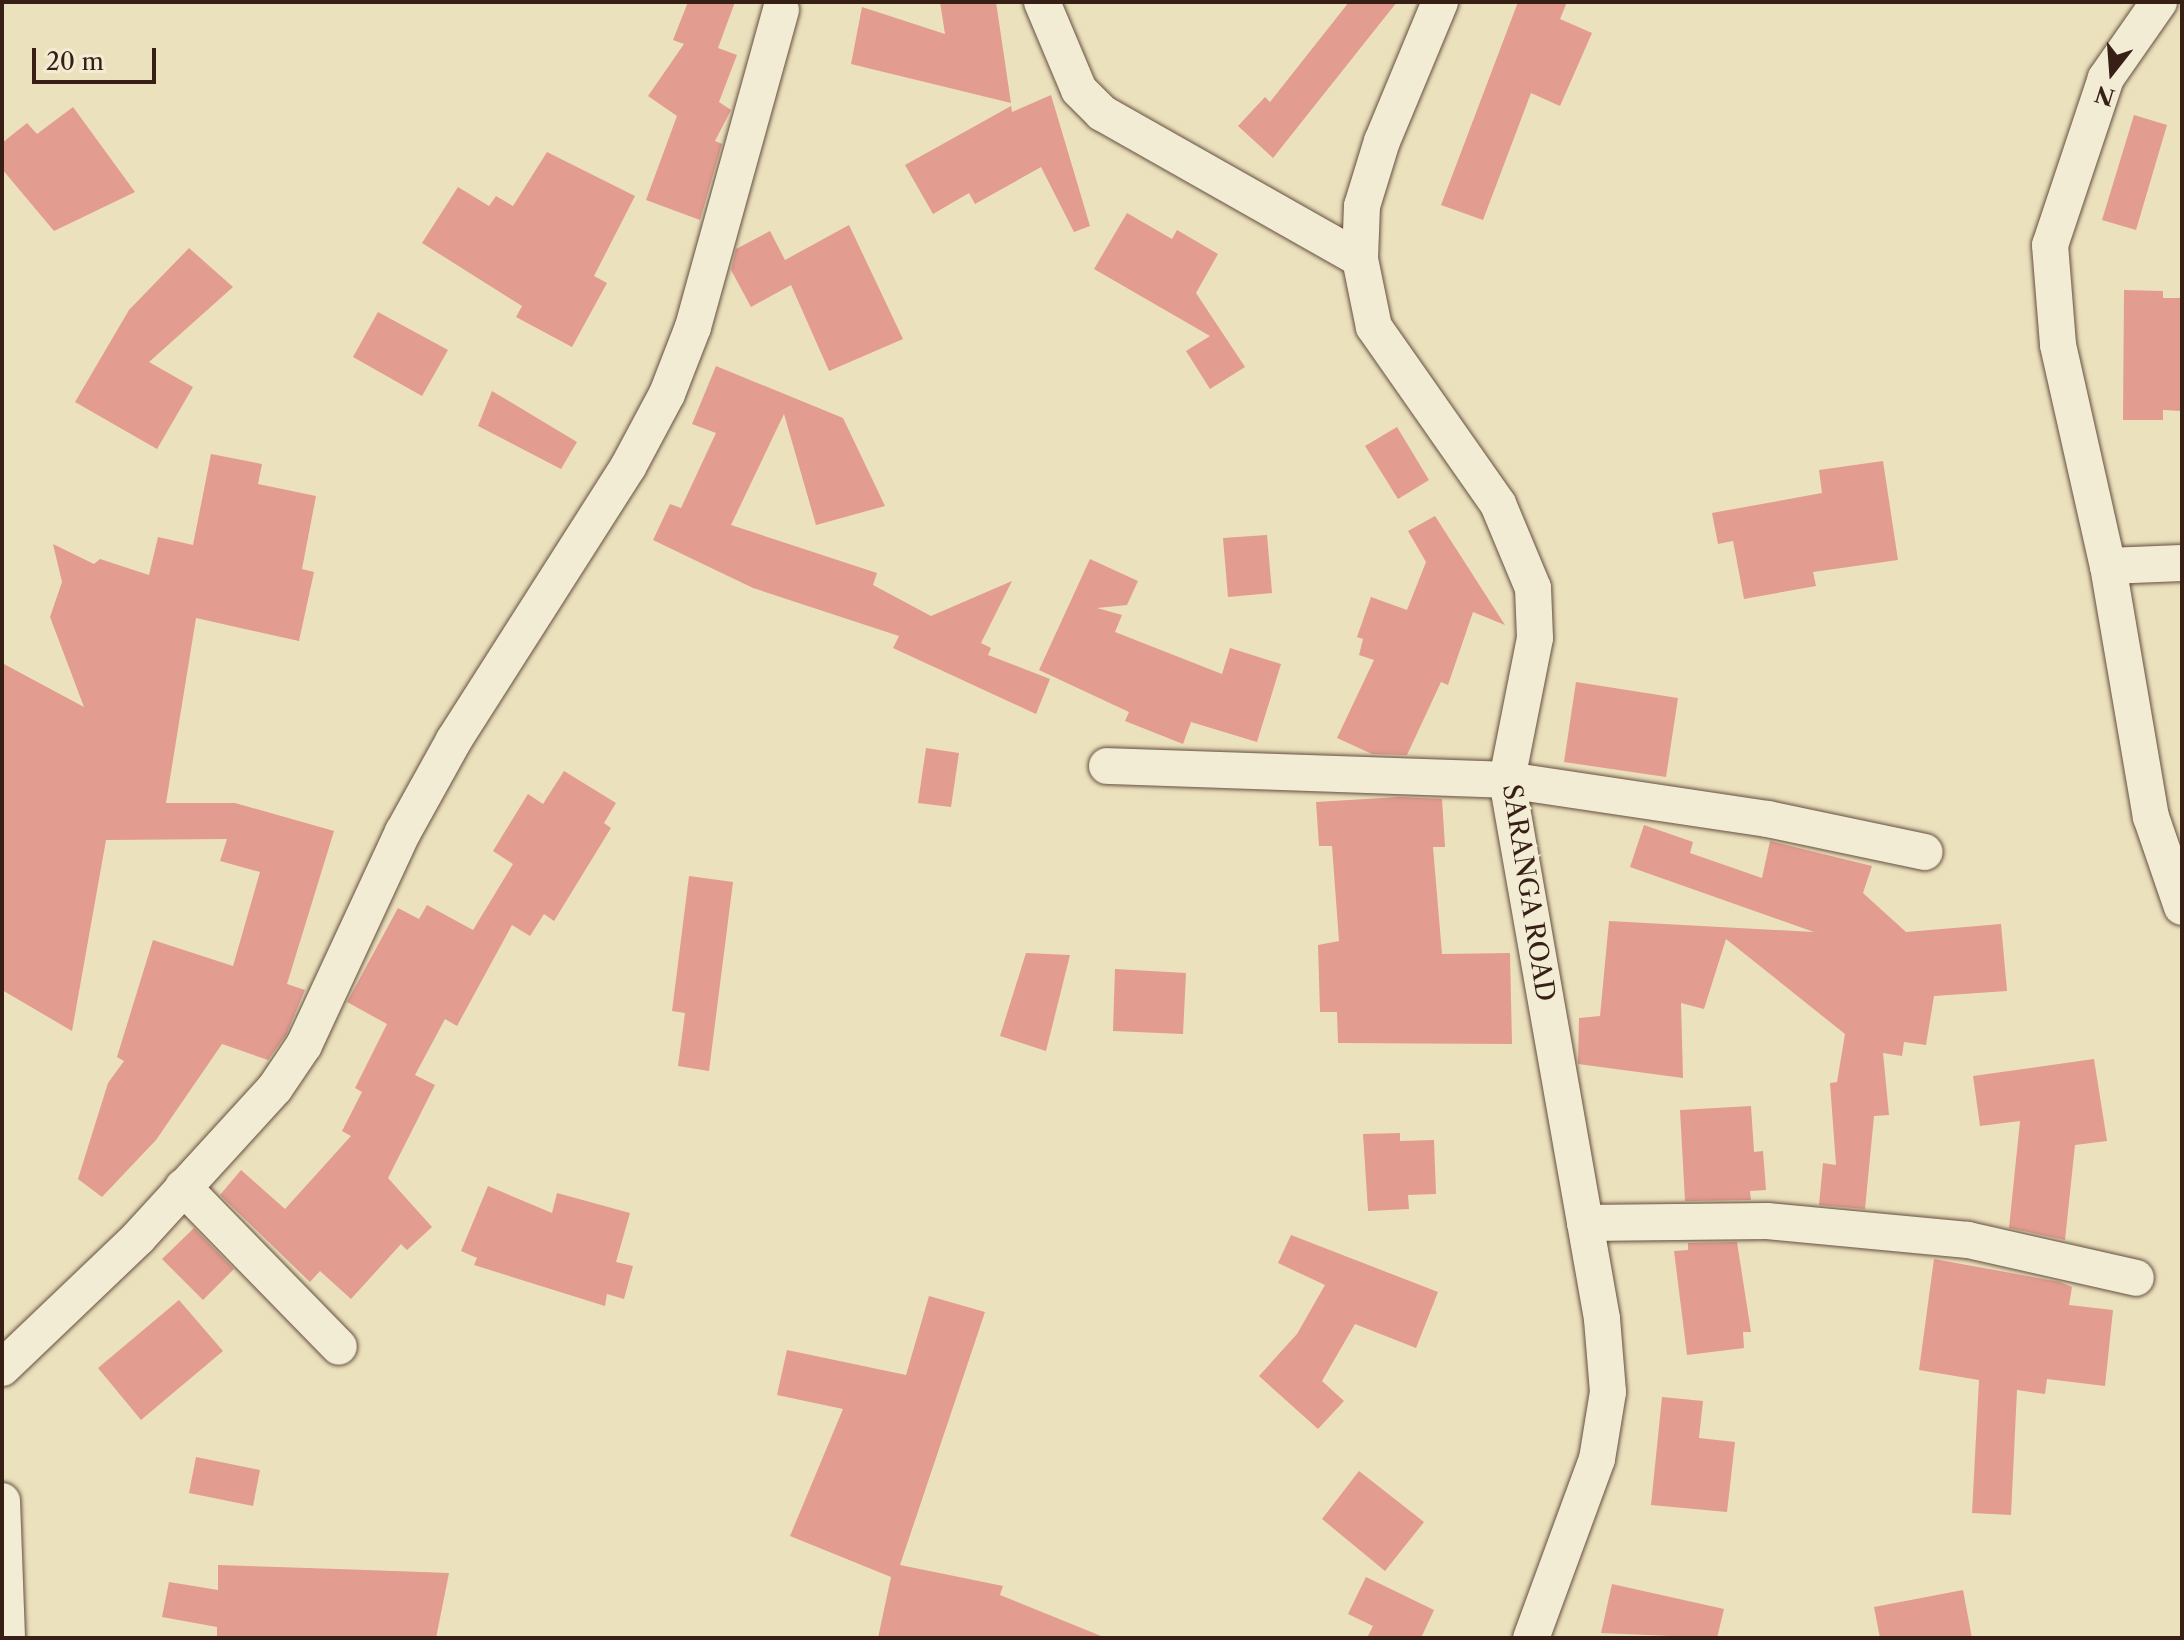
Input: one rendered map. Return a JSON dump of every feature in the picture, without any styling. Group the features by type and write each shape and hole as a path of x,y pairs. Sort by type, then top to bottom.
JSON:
{"street":[{"path":"1042,2 1079,90 1102,113 1360,259"},
{"name":"SARANGA ROAD","path":"1440,2 1382,141 1362,206 1360,259 1374,327 1498,504 1533,588 1535,638 1507,780 1585,1223 1608,1392 1597,1459 1531,1638"},
{"path":"2159,2 2106,78 2050,245 2058,345 2108,566 2151,817 2182,907"},
{"path":"2,1368 97,1280 275,1088 304,1045 447,753 621,479 667,394 693,327 781,10"},
{"path":"2108,566 2182,563"},
{"path":"1107,766 1507,780 1768,819 1925,852"},
{"path":"183,1187 339,1347"},
{"path":"1585,1223 1767,1221 1968,1240 2136,1278"},
{"path":"2,1501 5,1615"}],"building":[{"path":"688,2 735,2 718,48 737,55 719,102 731,110 715,141 722,144 700,220 646,200 677,116 648,96 684,44 673,40"},
{"path":"940,2 996,2 1011,103 851,64 862,7 945,34"},
{"path":"1349,2 1397,2 1273,158 1238,126 1265,97 1270,102"},
{"path":"1518,2 1567,2 1560,19 1592,33 1560,106 1531,93 1483,220 1441,205"},
{"path":"1051,95 1090,226 1074,232 1041,167 975,204 969,193 933,214 905,165 1011,106 1012,112"},
{"path":"73,107 135,192 54,231 2,169 2,143 27,123 37,134"},
{"path":"2134,115 2167,125 2136,230 2102,220"},
{"path":"547,152 635,196 594,276 607,283 572,347 516,317 522,306 422,243 458,187 489,206 496,196 513,206"},
{"path":"1127,213 1172,239 1177,230 1218,254 1196,293 1245,367 1210,389 1186,351 1210,336 1094,269"},
{"path":"849,225 903,339 829,371 791,285 751,307 731,270 736,249 770,231 785,260"},
{"path":"189,248 233,287 149,362 193,387 157,449 75,402 129,310"},
{"path":"2124,290 2163,291 2163,298 2182,298 2182,411 2163,410 2163,420 2123,420"},
{"path":"378,312 448,350 422,396 353,357"},
{"path":"716,366 843,418 885,506 816,525 784,414 731,525 877,573 873,585 931,616 1012,581 981,643 991,648 988,655 1050,679 1036,714 893,648 899,636 753,588 653,540 670,504 681,508 716,433 692,424"},
{"path":"492,391 577,442 561,469 478,426"},
{"path":"1397,427 1429,480 1398,499 1365,446"},
{"path":"211,454 262,464 258,484 316,496 302,569 314,572 299,641 196,618 166,803 235,803 334,831 287,984 305,990 286,1035 268,1060 222,1044 156,1140 102,1197 78,1179 108,1083 124,1061 117,1057 153,940 233,966 260,872 220,861 227,839 106,840 72,1031 2,990 2,663 84,707 50,617 62,582 53,544 94,564 100,559 149,575 158,537 193,545"},
{"path":"1883,461 1898,560 1813,572 1816,586 1744,599 1733,541 1718,544 1712,513 1822,493 1819,470"},
{"path":"1435,516 1505,625 1473,612 1448,685 1441,682 1407,755 1372,754 1337,738 1374,660 1359,655 1363,639 1357,637 1371,597 1407,610 1426,562 1408,531"},
{"path":"1267,535 1272,593 1228,597 1223,538"},
{"path":"1090,559 1138,581 1127,605 1097,608 1122,615 1115,632 1222,674 1230,648 1281,664 1257,742 1191,722 1183,744 1125,721 1129,712 1039,670"},
{"path":"1576,682 1678,698 1666,777 1564,762"},
{"path":"926,748 959,753 951,807 918,803"},
{"path":"564,771 616,803 604,823 611,828 554,921 544,914 530,936 512,925 457,1026 445,1019 415,1075 435,1085 388,1178 432,1227 407,1250 401,1244 351,1299 320,1271 310,1282 220,1195 241,1170 285,1209 351,1136 342,1131 362,1092 355,1088 387,1024 347,1002 398,908 419,919 427,905 473,930 513,864 493,851 528,794 543,804"},
{"path":"1399,797 1442,799 1445,847 1433,847 1442,954 1510,953 1512,1044 1338,1043 1337,1012 1320,1012 1318,945 1339,941 1332,846 1319,846 1316,802"},
{"path":"1644,825 1693,842 1690,853 1762,878 1770,841 1872,866 1863,893 1906,932 2001,924 2007,991 1934,996 1926,1045 1904,1042 1902,1056 1883,1053 1889,1115 1874,1116 1865,1209 1819,1205 1823,1163 1836,1165 1830,1083 1837,1082 1845,1034 1726,939 1704,1009 1681,1003 1683,1078 1578,1064 1579,1018 1600,1016 1609,921 1814,932 1630,867"},
{"path":"689,876 733,882 709,1071 678,1066 685,1013 672,1011"},
{"path":"1026,953 1070,955 1046,1051 1000,1036"},
{"path":"1115,969 1186,973 1183,1034 1113,1031"},
{"path":"2094,1059 2107,1141 2075,1145 2065,1240 2009,1228 2020,1121 1980,1126 1973,1076"},
{"path":"1751,1106 1754,1152 1763,1151 1766,1190 1750,1191 1751,1200 1685,1201 1680,1110"},
{"path":"1400,1133 1400,1141 1434,1140 1436,1194 1408,1195 1409,1209 1368,1211 1363,1134"},
{"path":"488,1186 552,1213 557,1193 630,1213 616,1262 633,1266 624,1299 607,1294 605,1306 474,1265 477,1258 461,1251"},
{"path":"194,1228 234,1269 203,1300 162,1259"},
{"path":"1291,1235 1438,1292 1416,1348 1355,1324 1322,1381 1344,1401 1318,1429 1259,1376 1297,1334 1325,1285 1278,1263"},
{"path":"1737,1242 1751,1332 1743,1332 1744,1348 1687,1355 1674,1251 1688,1250 1688,1243"},
{"path":"1934,1259 2060,1282 2072,1287 2069,1305 2113,1310 2105,1386 2047,1379 2045,1394 2017,1390 2011,1515 1972,1513 1979,1380 1919,1370"},
{"path":"929,1296 985,1312 900,1565 1003,1586 1000,1595 1106,1638 878,1638 891,1577 790,1536 843,1409 777,1395 787,1350 906,1375"},
{"path":"179,1300 223,1351 141,1420 98,1368"},
{"path":"1662,1397 1703,1401 1699,1438 1735,1442 1727,1512 1651,1505"},
{"path":"196,1457 260,1470 253,1506 189,1493"},
{"path":"1359,1471 1424,1522 1385,1571 1322,1519"},
{"path":"218,1565 449,1573 436,1638 217,1638 217,1627 162,1617 169,1582 218,1590"},
{"path":"1366,1577 1434,1610 1421,1638 1367,1638 1373,1626 1348,1614"},
{"path":"1612,1584 1724,1609 1717,1638 1601,1633"},
{"path":"1963,1590 1972,1638 1880,1638 1874,1607"}]}
